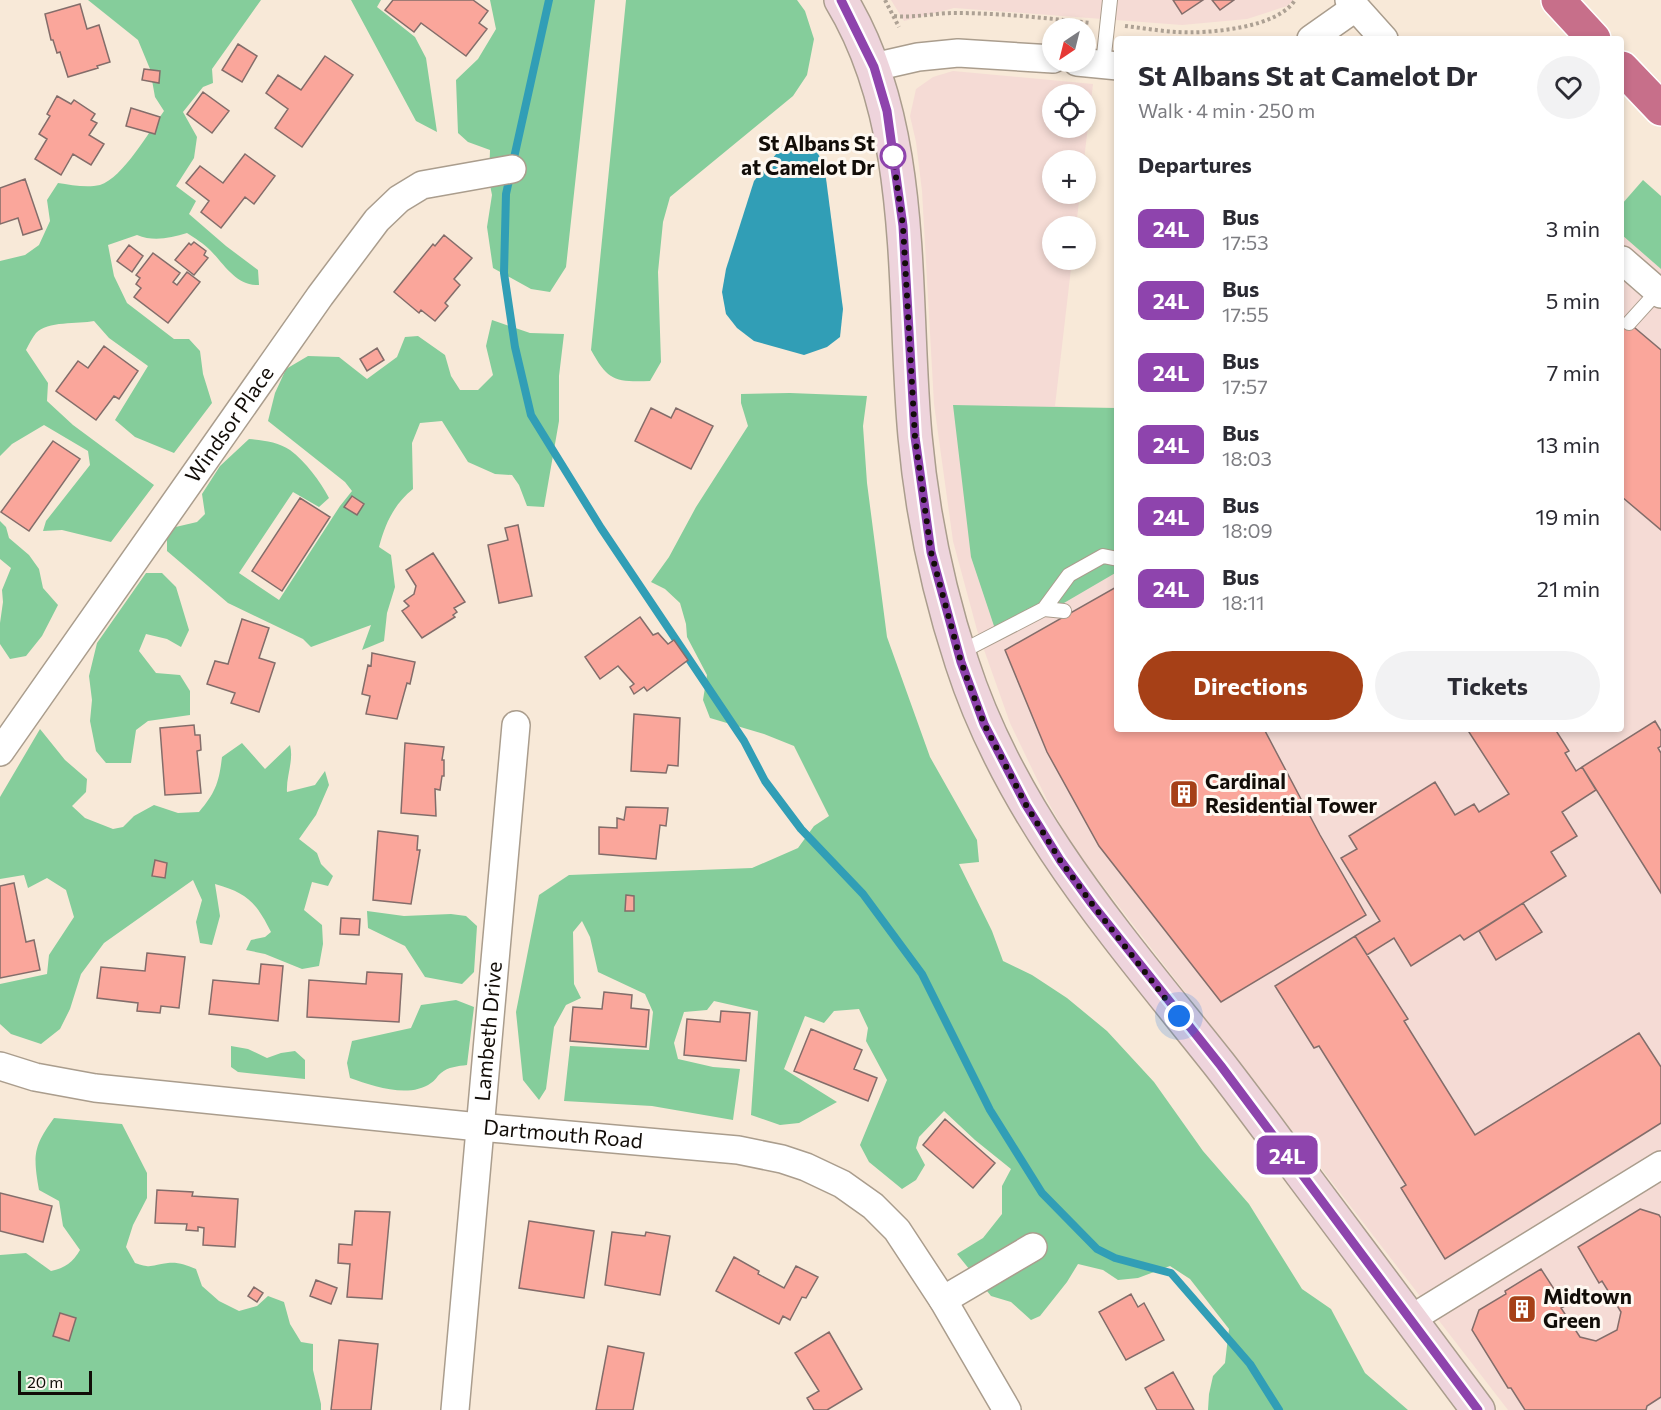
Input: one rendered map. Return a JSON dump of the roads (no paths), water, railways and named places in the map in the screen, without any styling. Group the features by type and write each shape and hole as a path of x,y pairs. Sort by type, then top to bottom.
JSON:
{"highway":[{"path":"1558,0 1591,36"},
{"path":"1624,70 1661,109"}],"street":[{"path":"841,0 874,67 887,111 903,226 915,437 931,552 959,653 984,724 1026,805 1060,860 1092,904 1221,1066 1478,1410"},
{"path":"1315,36 1352,4 1381,36"},
{"path":"874,67 918,57 958,53 1042,58"},
{"name":"Windsor Place","path":"0,752 314,305 377,220 399,199 422,185 512,169"},
{"path":"1624,262 1659,292"},
{"name":"Lambeth Drive","path":"455,1410 516,725"},
{"name":"Dartmouth Road","path":"0,1066 34,1077 95,1088 479,1127 738,1150 782,1159 806,1167 842,1184 873,1206 897,1230 943,1300 1007,1410"},
{"path":"1411,1319 1659,1169"},
{"path":"943,1300 1033,1247"}],"lane":[{"path":"1099,64 1110,0"},
{"path":"1629,324 1659,292"},
{"path":"959,653 1044,609 1069,575 1103,556 1114,558"},
{"path":"1044,609 1064,611"}],"water":[{"path":"799,140 812,145 824,163 843,309 840,337 827,347 804,355 754,341 737,328 726,314 722,292 726,269 754,181 786,142"}],"waterway":[{"path":"549,0 506,194 504,273 515,347 531,415 601,528 744,741 765,781 801,829 863,894 922,974 990,1110 1042,1193 1097,1249 1115,1258 1171,1273 1250,1364 1279,1410"}],"place":[{"name":"St Albans St at Camelot Dr","path":"893,156"},
{"name":"Cardinal Residential Tower","path":"1184,794"},
{"name":"Midtown Green","path":"1522,1309"}]}
